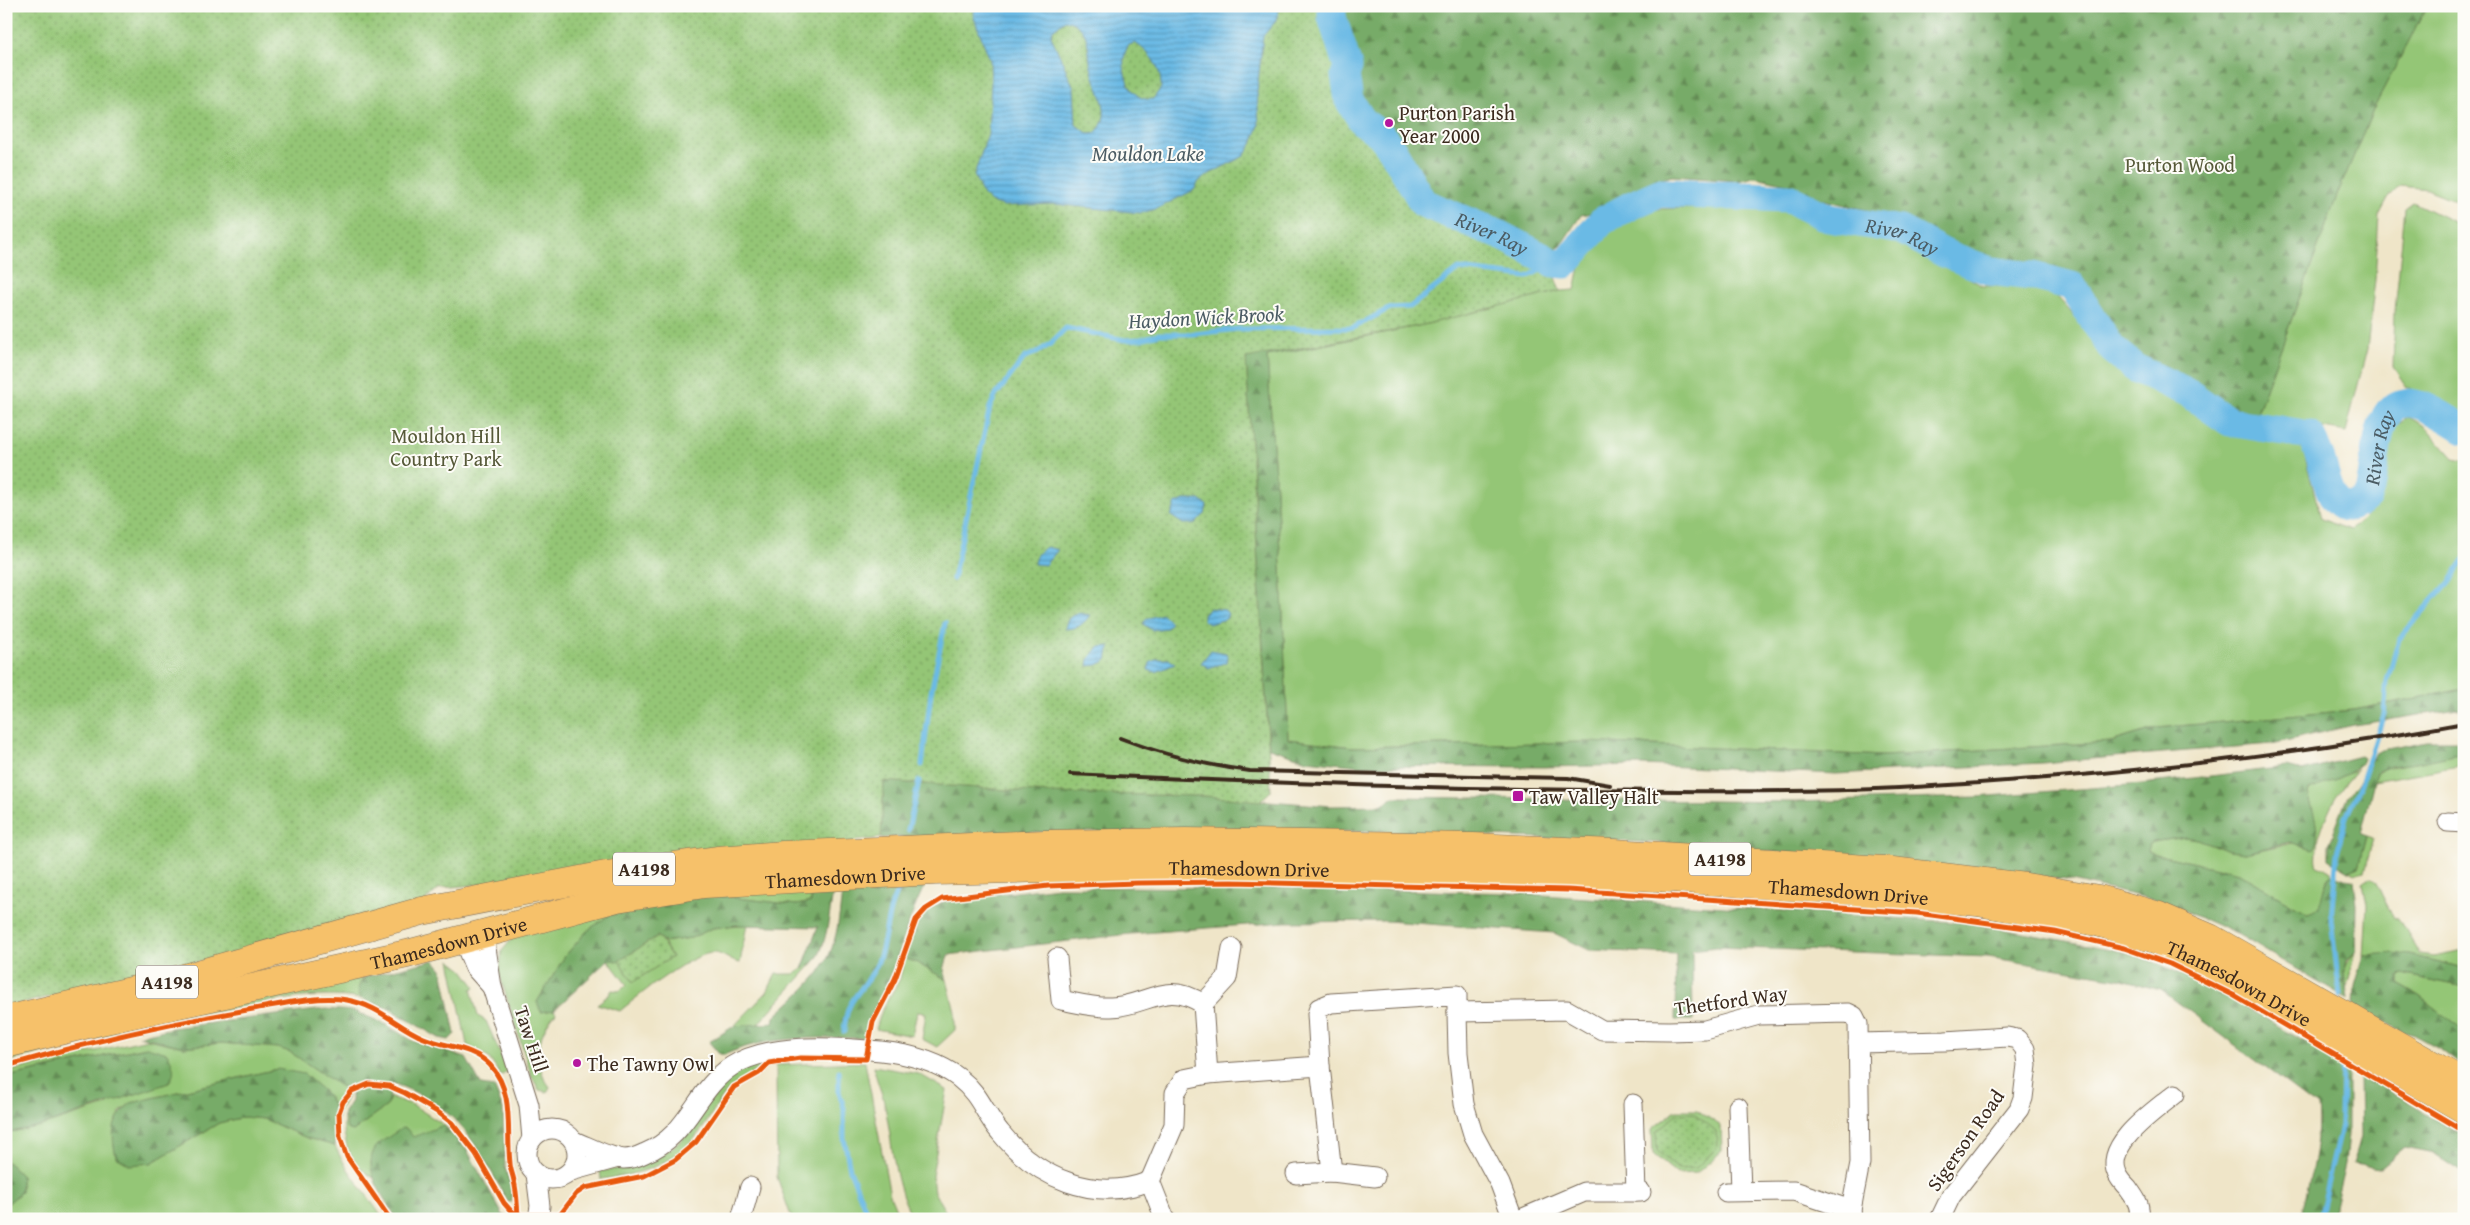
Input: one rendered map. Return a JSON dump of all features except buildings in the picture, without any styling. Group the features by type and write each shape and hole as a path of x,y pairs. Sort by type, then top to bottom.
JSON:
{"main road":[{"name":"Thamesdown Drive","path":"6,1044 97,1022 330,972 469,920 634,870 725,859 816,865 928,860 1186,842 1564,850 1884,870 2033,888 2120,904 2190,929 2251,960 2464,1083"},
{"name":"Thamesdown Drive","path":"928,860 1544,872 1925,896 2044,912 2125,929 2198,958 2265,993 2464,1110"},
{"name":"Thamesdown Drive","path":"469,920 816,865"},
{"name":"A4198","path":"6,1020 166,983 327,939 369,941 469,920"}],"street":[{"name":"Taw Hill","path":"469,920 529,1105 532,1139"},
{"path":"1208,1074 1203,1004 1227,978 1232,948"},
{"path":"1057,958 1061,1000 1109,1007 1167,993 1194,998 1203,1004"},
{"path":"1332,1172 1320,1066 1317,1014 1324,1004 1387,997 1457,995 1461,1091 1467,1115 1473,1134 1500,1184 1513,1219"},
{"name":"Thetford Way","path":"1457,1012 1566,1010 1602,1030 1667,1031 1705,1030 1759,1015 1848,1013 1857,1020 1860,1163 1851,1214 1800,1192 1733,1191 1738,1107"},
{"name":"Sigerson Road","path":"1858,1042 1936,1042 2007,1038 2017,1039 2025,1049 2025,1087 2019,1110 1951,1196 1940,1219"},
{"path":"618,1158 574,1141 561,1131 551,1129 538,1133 532,1139 527,1154 531,1168 543,1178 564,1175 618,1158 633,1158 666,1142 679,1131 715,1082 741,1061 754,1056 794,1049 853,1049 898,1053 918,1058 958,1077 981,1100 999,1131 1011,1145 1030,1162 1052,1175 1082,1186 1104,1190 1132,1188 1150,1180 1174,1125 1177,1088 1184,1079 1189,1076 1208,1074 1320,1066"},
{"path":"2139,1219 2141,1209 2139,1202 2117,1174 2117,1152 2125,1138 2175,1094"},
{"path":"1521,1219 1584,1192 1638,1192 1633,1104"},
{"name":"Taw Hill","path":"529,1105 551,1129"},
{"path":"539,1212 577,1157 574,1141"},
{"path":"1296,1174 1332,1172 1375,1177"},
{"path":"536,1174 539,1212"},
{"path":"1150,1180 1165,1219"},
{"path":"742,1219 750,1187"}],"green space":[{"name":"Mouldon Hill Country Park","path":"6,6 1338,6 1337,19 1347,56 1344,83 1346,97 1358,117 1390,156 1406,191 1427,211 1473,223 1553,272 1560,291 1423,325 1246,358 1271,791 1260,801 1206,796 1049,793 884,781 881,838 531,880 440,888 419,906 303,937 6,1007"},
{"name":"Purton Wood","path":"1341,6 2427,6 2374,108 2338,193 2256,416 2230,407 2154,366 2129,357 2103,334 2096,315 2079,286 2062,272 2045,265 2021,261 1980,263 1908,220 1812,197 1788,184 1755,177 1738,181 1672,176 1651,182 1601,211 1581,215 1561,245 1552,251 1537,246 1495,222 1437,208 1422,200 1415,193 1409,185 1387,139 1377,127 1356,110 1353,104 1350,84 1354,48 1351,36 1341,17"},
{"path":"2427,6 2456,6 2464,15 2464,204 2427,189 2400,186 2388,198 2379,215 2375,280 2367,349 2346,432 2256,416 2338,193 2374,108"},
{"path":"2413,202 2464,227 2464,417 2406,386 2393,367 2395,311 2405,208"},
{"path":"1789,206 1839,225 1890,237 1936,257 1982,286 2028,286 2054,293 2126,375 2203,415 2222,428 2239,432 2272,434 2303,449 2321,519 2350,530 2372,510 2378,498 2386,470 2393,426 2408,417 2424,425 2453,458 2464,460 2464,689 2354,710 2157,728 2111,742 1884,756 1588,742 1353,747 1288,739 1281,566 1267,356 1378,334 1560,291 1575,290 1582,258 1610,230 1657,209"},
{"path":"1560,291 1423,325 1267,356 1281,566 1288,739 1353,747 1588,742 1884,756 2111,742 2157,728 2354,710 2464,689 2464,708 2354,725 2272,744 2042,763 1836,774 1642,765 1543,767 1361,766 1307,760 1269,748 1246,358 858,326"},
{"path":"2427,741 2464,741 2464,753 2391,766 2378,771 2361,834 2367,836 2359,867 2349,871 2329,859 2329,845 2348,795 2357,785 2375,754 2382,750"},
{"path":"2464,753 2464,765 2374,781 2376,774 2384,768"},
{"path":"2360,756 2363,758 2361,763 2349,773 2309,790 2308,794 2317,829 2316,843 2313,849 2290,842 2246,853 2229,851 2198,839 2185,837 2153,842 2149,844 2147,850 2155,854 2239,873 2307,913 2313,911 2320,904 2329,877 2332,875 2354,881 2357,905 2356,951 2347,960 2344,973 2348,1000 2239,935 2165,902 2068,880 1688,844 1370,831 1042,832 881,838 884,781 1049,793 1206,796 1332,806 1381,805 1394,797 1794,802 1977,797 2142,784 2287,767 2302,771"},
{"path":"2357,770 2335,798 2320,834 2316,852 2317,866 2330,871 2332,875 2327,879 2322,902 2315,911 2307,913 2239,873 2155,854 2147,850 2149,844 2153,842 2185,837 2198,839 2229,851 2246,853 2293,843 2317,830 2308,793 2310,790"},
{"path":"2367,836 2373,838 2365,872 2356,874 2349,871 2359,867"},
{"path":"2370,878 2375,881 2394,919 2398,918 2419,954 2433,956 2464,950 2464,968 2409,955 2364,955 2367,905 2363,883"},
{"path":"812,885 811,902 797,905 711,895 609,915 587,931 565,956 537,1002 541,1012 554,1010 556,1013 544,1030 539,1049 541,1068 544,1078 550,1087 547,1092 539,1090 531,1075 499,973 502,951 515,935 629,903 721,890"},
{"path":"924,887 910,919 888,982 864,1038 810,1038 775,1041 757,1044 724,1055 720,1055 709,1042 734,1026 773,1023 774,1017 817,975 832,949 842,890"},
{"path":"1058,887 1306,888 1511,893 1968,923 2111,949 2152,961 2212,988 2348,1066 2348,1134 2345,1164 2332,1219 2301,1216 2316,1148 2317,1106 2161,990 2118,979 1988,957 1716,947 1692,950 1693,1020 1675,1020 1676,954 1589,950 1554,933 1386,921 1286,922 1130,934 948,955 944,970 947,980 904,958 919,922 930,909 938,904 949,900"},
{"path":"812,892 833,893 827,930 821,950 813,963 802,969 818,927 736,925 713,928 691,938 663,942 658,936 619,961 608,960 554,1010 541,1012 537,1002 565,956 587,931 609,915 711,895 797,905 811,902"},
{"path":"747,924 740,963 715,953 705,954 693,959 666,976 620,1011 597,1004 609,995 612,990 619,991 627,985 608,960 619,961 633,982 672,957 663,942 691,938 713,928"},
{"path":"658,936 672,957 633,982 619,961"},
{"path":"2356,951 2346,990 2344,978 2346,965"},
{"path":"2394,953 2464,968 2464,985 2460,986 2402,974 2398,975 2398,984 2419,996 2464,1031 2464,1067 2442,1050 2412,1034 2403,1032 2354,1005 2355,986 2364,955"},
{"path":"904,958 947,980 955,1012 955,1030 937,1047 922,1039 926,1013 917,1012 912,1036 876,1029 882,1010 900,979"},
{"path":"434,960 442,969 455,1034 449,1040 439,1038 388,1008 362,999 360,996 359,988 365,977"},
{"path":"450,960 463,970 474,985 475,988 471,989 478,1016 486,1021 508,1071 501,1076 489,1058 467,1045"},
{"path":"814,962 757,1025 734,1026 767,992 776,974 794,974"},
{"path":"2402,974 2460,986 2464,985 2464,1031 2419,996 2398,984 2398,975"},
{"path":"365,977 359,988 362,999 325,996 269,1002 162,1023 6,1062 6,1059 99,1033"},
{"path":"325,1009 354,1011 383,1023 413,1041 466,1058 481,1085 494,1087 503,1109 505,1167 511,1187 512,1202 508,1202 486,1162 464,1129 450,1115 415,1092 392,1083 388,1105 353,1131 347,1129 344,1112 351,1101 351,1089 340,1086 290,1052 278,1048 221,1043 184,1047 139,1036 172,1028"},
{"path":"147,1039 184,1047 221,1043 278,1048 290,1052 340,1086 351,1089 338,1113 326,1093 277,1069 131,1103 119,1113 151,1163 219,1123 244,1117 264,1119 307,1138 335,1146 345,1165 383,1219 6,1219 6,1205 21,1192 21,1175 6,1161 6,1133 40,1126 107,1105 146,1047 6,1077 6,1072"},
{"path":"147,1047 167,1053 173,1068 173,1075 169,1083 40,1126 6,1133 6,1077"},
{"path":"759,1061 762,1069 748,1075 728,1090 703,1128 684,1149 663,1163 651,1168 627,1175 601,1179 600,1171 639,1164 675,1146 693,1126 711,1095 720,1084 741,1069"},
{"path":"865,1062 890,1195 900,1219 792,1219 777,1177 776,1065"},
{"path":"874,1066 919,1074 947,1090 932,1176 934,1192 950,1219 914,1219 907,1206 898,1179 884,1102"},
{"path":"277,1069 304,1074 326,1093 338,1113 335,1146 307,1138 264,1119 244,1117 219,1123 151,1163 130,1165 116,1157 113,1140 114,1127 124,1109 131,1103"},
{"path":"2360,1073 2464,1136 2464,1174 2434,1154 2404,1148 2380,1168 2353,1164 2361,1137"},
{"path":"389,1097 413,1105 444,1125 413,1138 371,1162 374,1178 358,1165 348,1150 344,1132 344,1112 347,1129 353,1131 388,1105"},
{"path":"1676,1110 1697,1110 1721,1126 1722,1151 1697,1173 1677,1174 1653,1154 1652,1129"},
{"path":"1694,1113 1716,1131 1717,1148 1696,1168 1678,1169 1657,1151 1656,1132 1676,1114"},
{"path":"444,1125 467,1150 503,1215 515,1219 397,1219 381,1194 373,1174 372,1156 376,1147 402,1128 407,1129 413,1137"},
{"path":"6,1161 21,1175 21,1192 6,1205"}],"water":[{"name":"Mouldon Lake","path":"976,6 1281,6 1275,22 1263,36 1257,92 1259,125 1252,144 1244,156 1199,181 1194,190 1156,209 1141,213 1054,204 1003,206 991,202 983,195 974,175 988,134 991,83 990,60 973,15","holes":["1065,20 1080,28 1087,41 1091,66 1104,110 1101,126 1095,133 1089,134 1076,125 1074,88 1051,36 1053,30","1135,43 1151,57 1160,74 1161,88 1153,99 1144,99 1137,95 1127,80 1124,70 1125,52 1129,45"]},
{"path":"1185,500 1200,500 1207,505 1205,514 1195,524 1183,524 1171,516 1176,503"},
{"path":"1047,547 1058,550 1045,565 1034,564 1038,554"},
{"path":"1210,608 1225,610 1228,614 1226,619 1209,624 1203,620 1203,614"},
{"path":"1078,613 1090,615 1079,626 1065,629 1069,619"},
{"path":"1162,614 1171,622 1167,628 1152,630 1143,624 1146,619"},
{"path":"1110,646 1107,660 1097,665 1088,666 1089,659 1099,647"},
{"path":"1211,650 1226,653 1228,657 1227,662 1209,668 1201,663"},
{"path":"1157,659 1169,659 1175,664 1156,672 1148,670 1150,663"}],"waterway":[{"name":"River Ray","path":"1332,6 1332,17 1348,67 1345,75 1349,100 1363,122 1380,134 1392,149 1423,203 1500,235 1554,263 1565,264 1602,221 1659,193 1788,198 1828,218 1901,230 1944,253 1990,271 2033,276 2072,286 2112,349 2135,368 2187,392 2230,422 2310,435 2319,454 2334,498 2340,504 2347,507 2356,505 2367,497 2369,493 2380,432 2390,410 2399,404 2410,403 2433,411 2464,429"},
{"name":"Haydon Wick Brook","path":"953,579 990,407 996,395 1025,357 1049,345 1066,328 1125,340 1141,339 1159,334 1194,334 1238,329 1353,328 1390,308 1410,307 1459,269 1527,277 1554,263"},
{"path":"2340,996 2331,919 2337,853 2346,817 2360,787 2384,714 2387,681 2399,639 2449,582 2464,560"},
{"name":"Haydon Wick Brook","path":"922,765 931,693 945,623"},
{"name":"Haydon Wick Brook","path":"908,830 919,781"},
{"name":"Haydon Wick Brook","path":"844,1032 850,1004 874,970 882,950 891,908 899,888"},
{"path":"2319,1219 2341,1126 2342,1061"},
{"name":"Haydon Wick Brook","path":"839,1071 839,1092 844,1108 844,1138 850,1170 869,1219"}],"railway":[{"path":"1070,774 1200,780 1525,789 1860,790 2041,779 2182,765 2323,747 2464,723"},
{"path":"1120,738 1184,759 1250,771 1568,778 1610,785"}],"cycle path":[{"path":"390,1219 347,1157 340,1137 339,1113 343,1102 352,1091 369,1084 389,1086 439,1113 452,1123 476,1154 504,1203 511,1211 518,1215 560,1215 576,1194 585,1188 644,1176 675,1160 696,1142 734,1087 759,1073 769,1063 800,1058 866,1059 873,1022 895,979 916,920 926,909 942,899 1048,886 1231,882 1568,890 1917,913 2055,932 2124,948 2170,964 2233,995 2464,1131"},
{"path":"6,1066 68,1049 191,1020 300,1001 336,999 359,1003 379,1011 424,1038 476,1054 490,1065 498,1076 506,1099 510,1165 516,1189 518,1215"}],"place":[{"name":"Purton Parish Year 2000","path":"1389,123"},
{"name":"Taw Valley Halt","path":"1518,796"},
{"name":"The Tawny Owl","path":"577,1063"}]}
